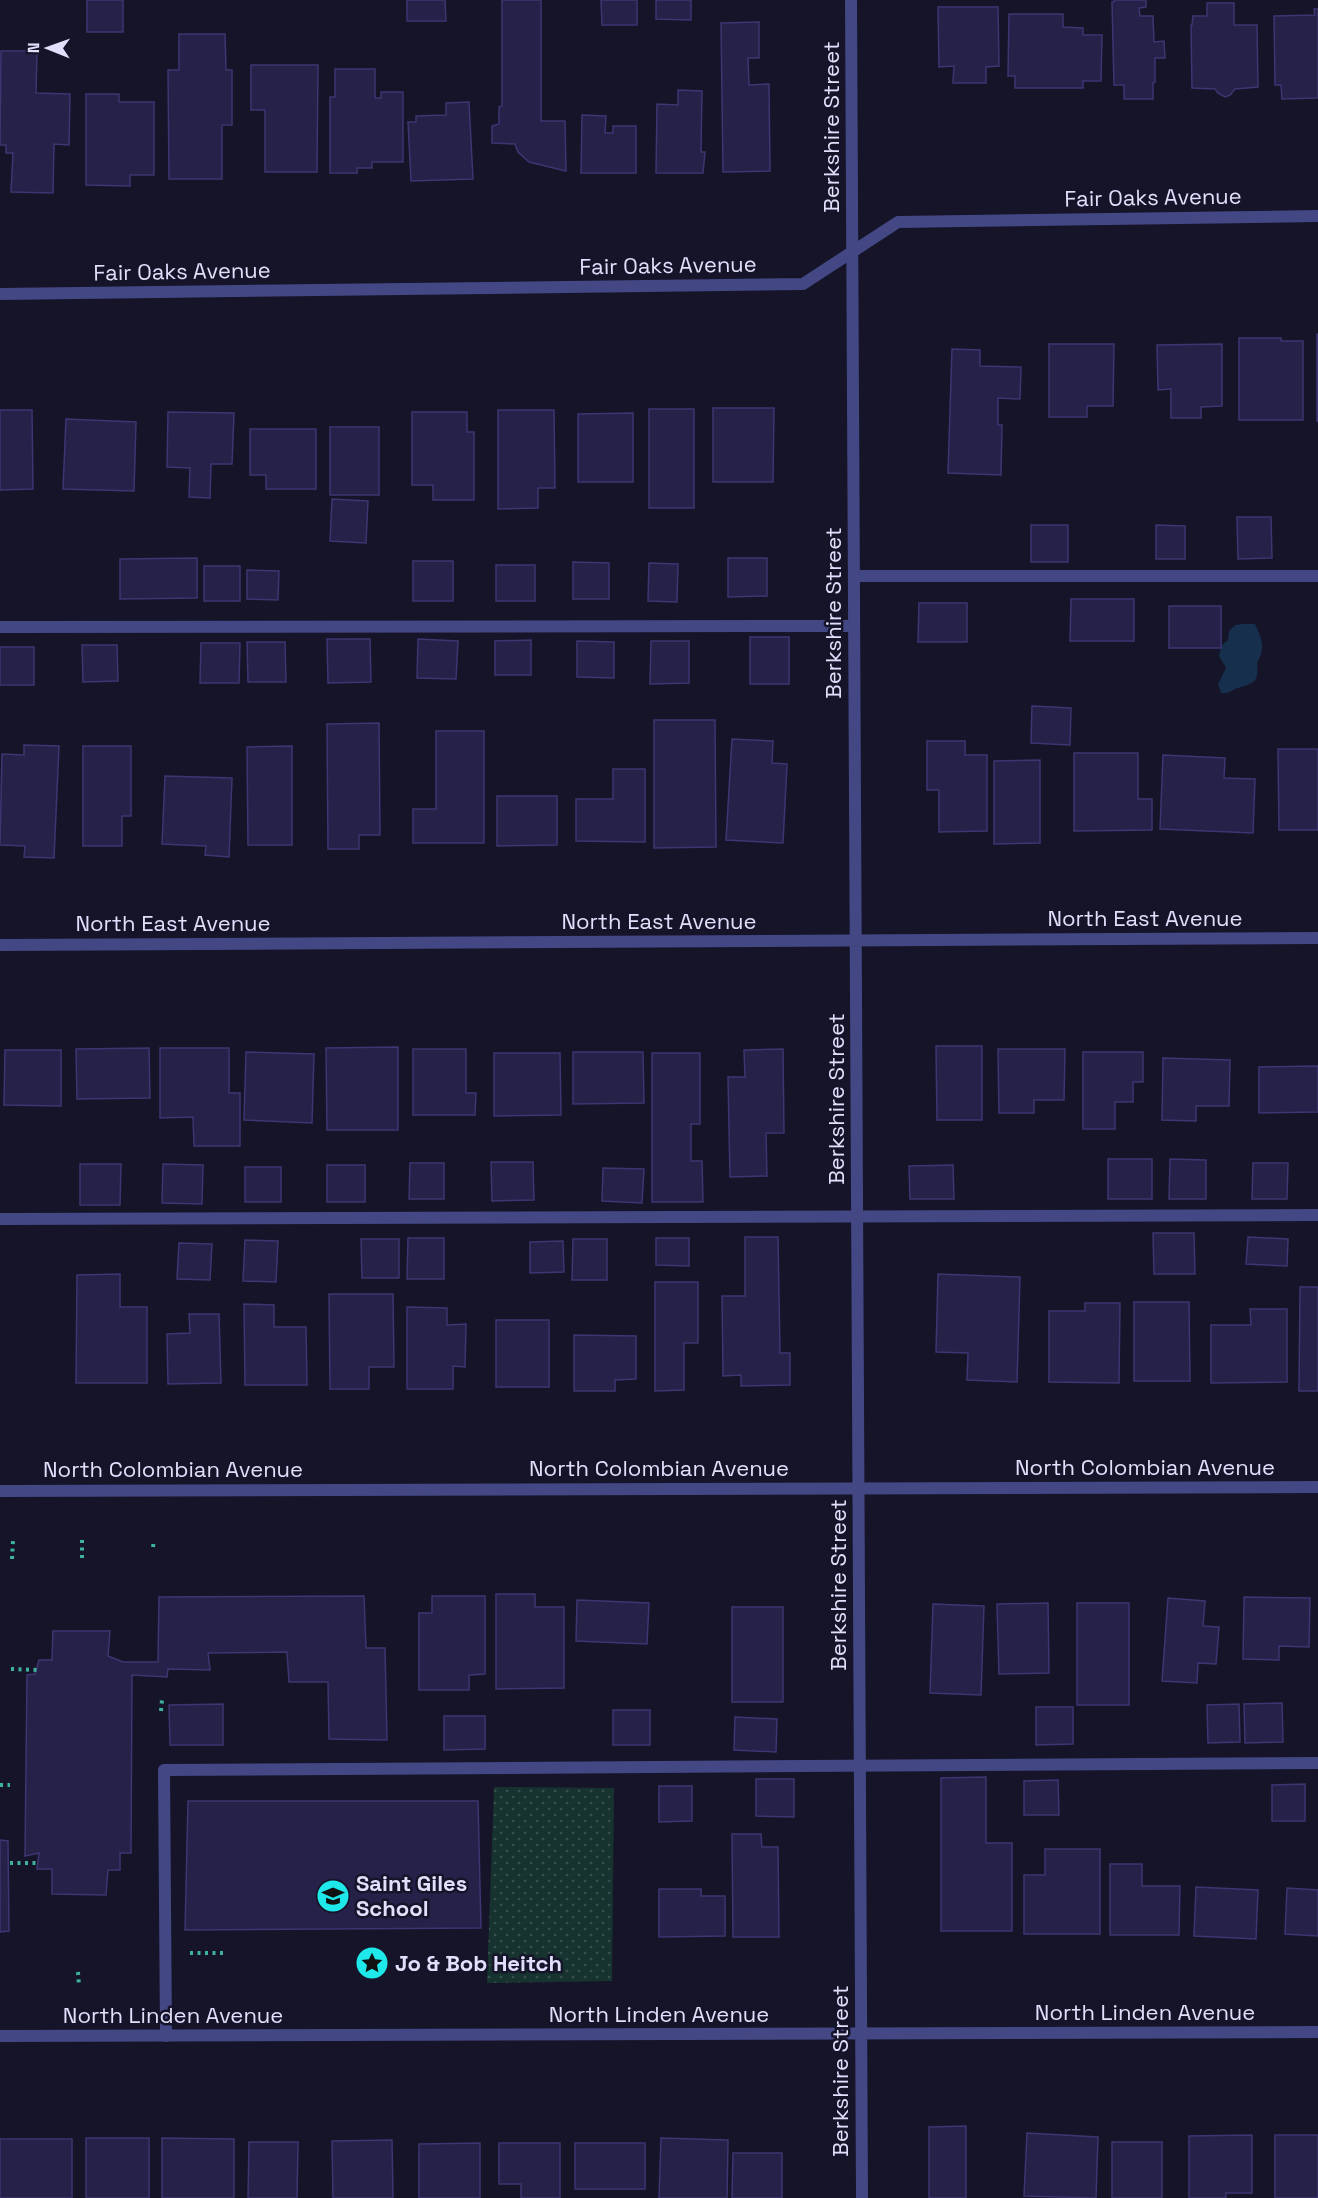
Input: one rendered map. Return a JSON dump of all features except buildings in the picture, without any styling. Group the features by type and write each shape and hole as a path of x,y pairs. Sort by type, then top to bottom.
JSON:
{"street":[{"name":"Berkshire Street","path":"851,0 862,2198"},
{"name":"Fair Oaks Avenue","path":"0,294 803,284 898,222 1318,216"},
{"path":"854,576 1318,576"},
{"path":"0,627 854,626"},
{"name":"North East Avenue","path":"0,945 1318,938"},
{"path":"0,1219 1318,1215"},
{"name":"North Colombian Avenue","path":"0,1491 1318,1487"},
{"path":"166,2036 164,1770 1318,1763"},
{"name":"North Linden Avenue","path":"0,2036 1318,2032"}],"path":[{"path":"12,1559 13,1540"},
{"path":"82,1540 82,1558"},
{"path":"153,1547 154,1540"},
{"path":"11,1669 37,1670"},
{"path":"161,1711 162,1700"},
{"path":"0,1785 10,1785"},
{"path":"10,1863 38,1863"},
{"path":"189,1953 225,1953"},
{"path":"78,1972 79,1986"}],"green space":[{"path":"494,1787 614,1788 612,1981 487,1983"}],"water":[{"path":"1255,624 1261,639 1262,648 1257,663 1256,679 1250,684 1221,693 1218,684 1226,668 1219,656 1221,646 1228,640 1229,631 1235,625"}],"place":[{"name":"Saint Giles School","path":"333,1896"},
{"name":"Jo & Bob Heitch","path":"372,1963"}]}
